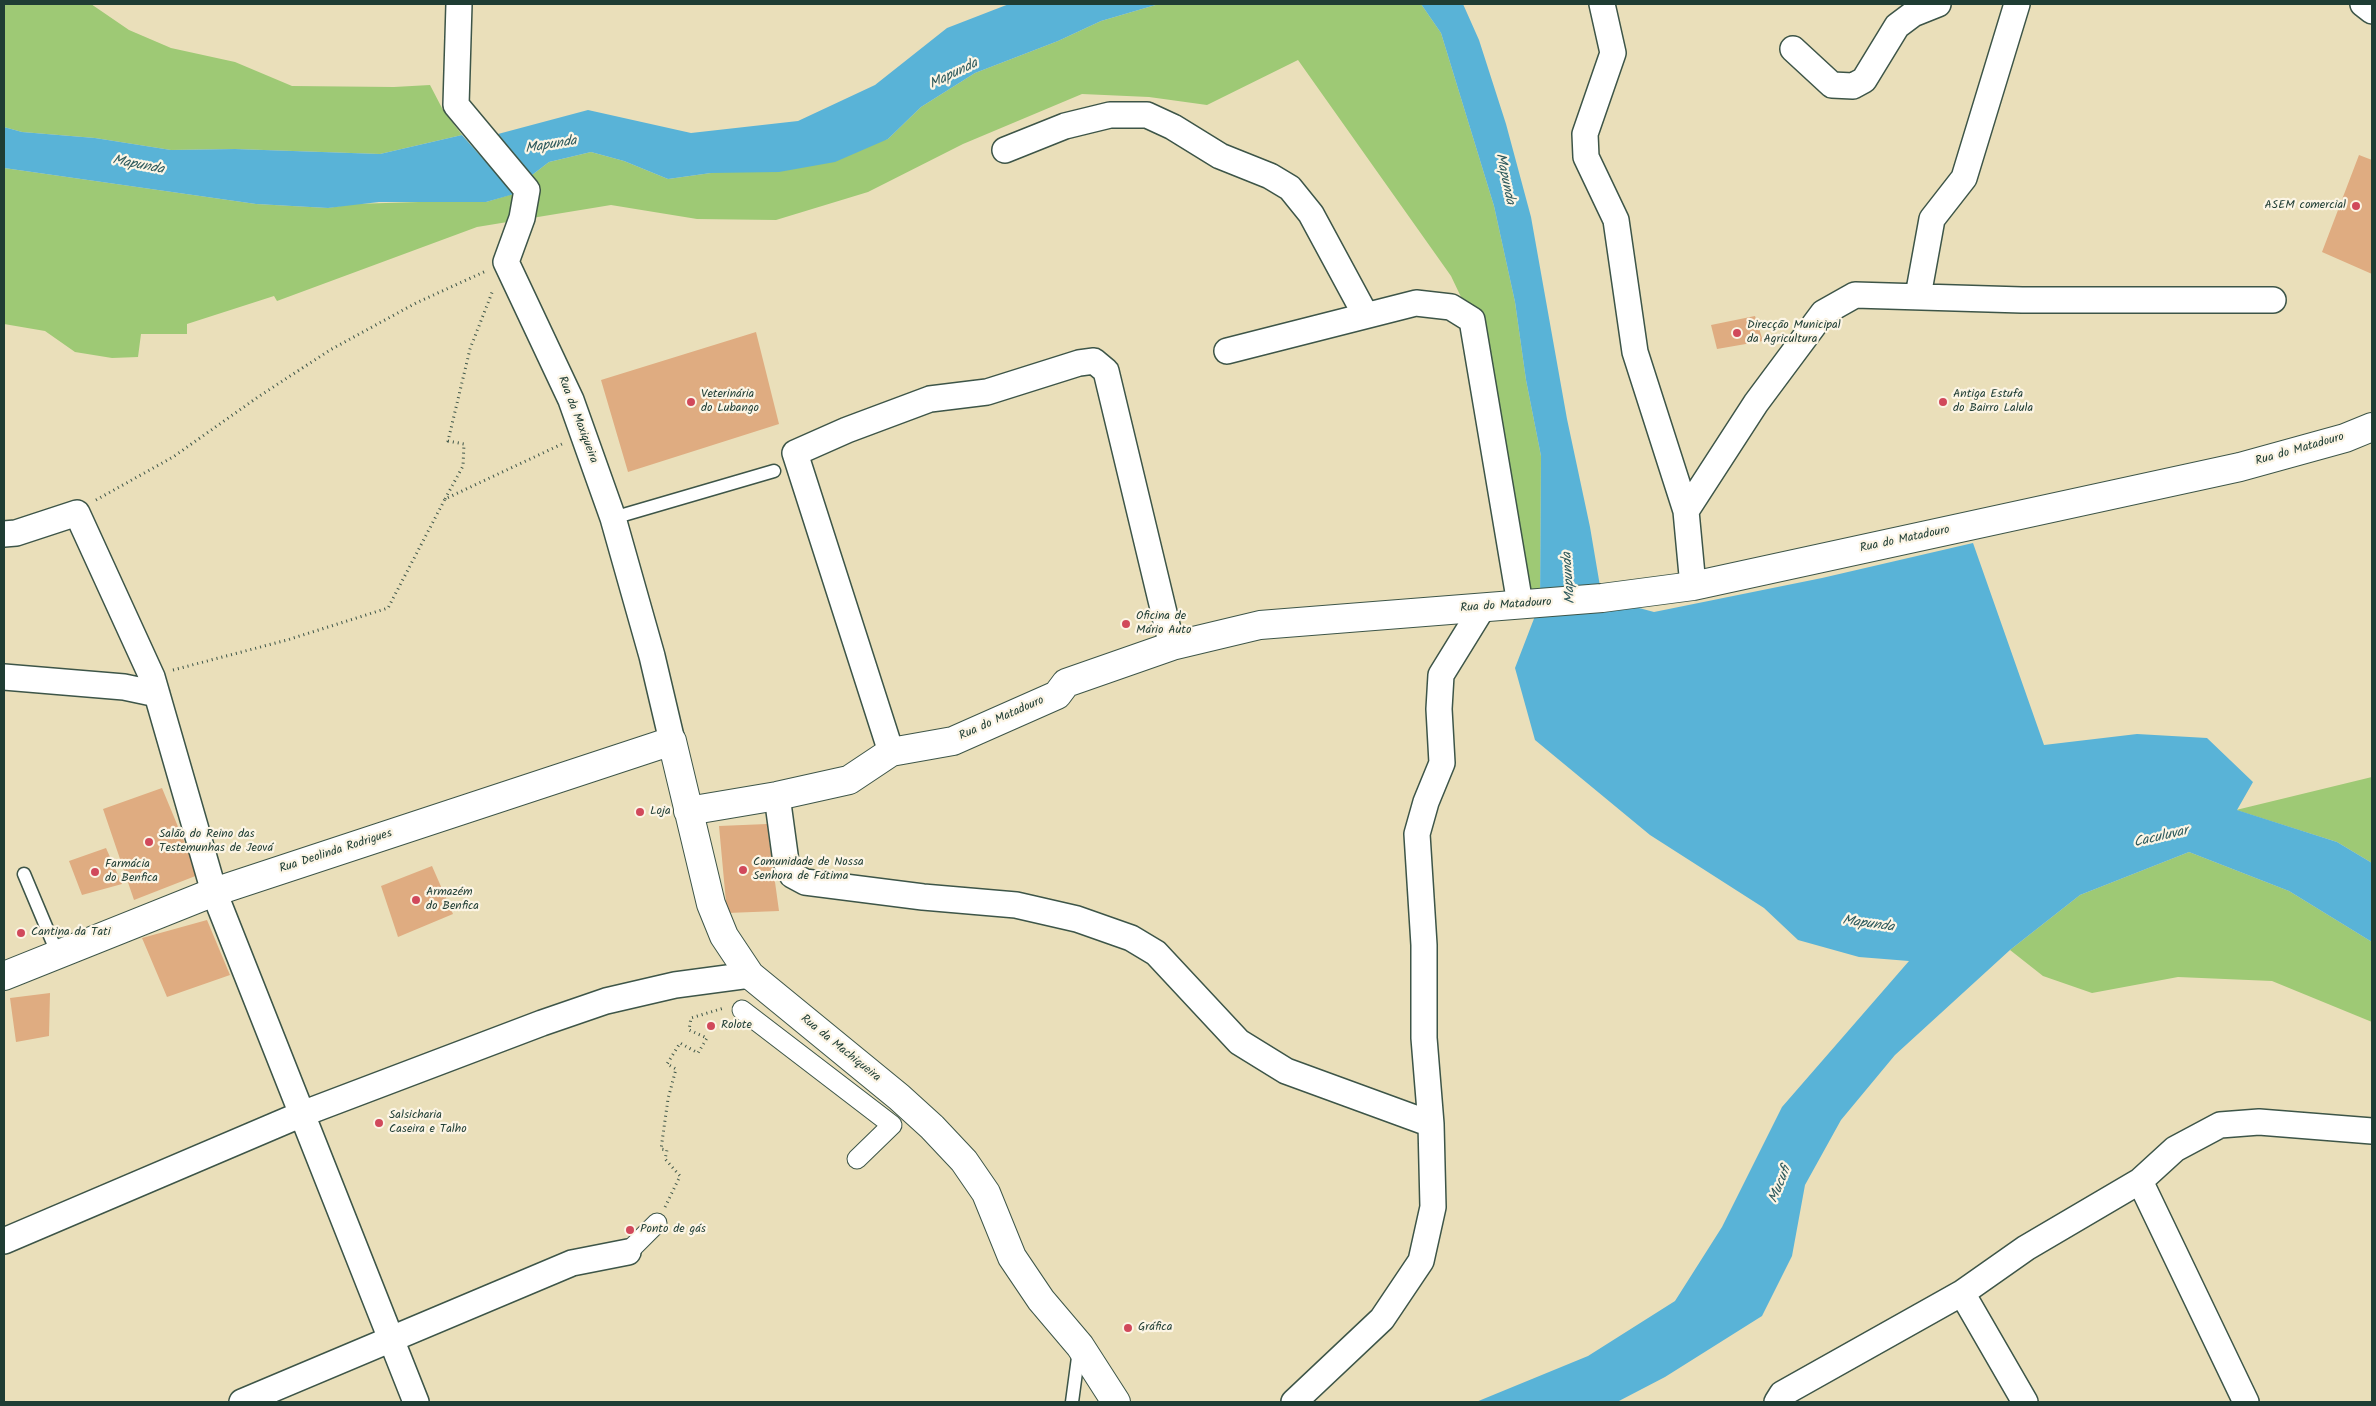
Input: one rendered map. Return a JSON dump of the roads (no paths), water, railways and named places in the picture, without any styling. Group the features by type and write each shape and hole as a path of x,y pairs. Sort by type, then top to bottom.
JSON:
{"street":[{"name":"Rua da Maxiqueira","path":"459,4 456,105 526,190 522,218 506,262 571,400 613,518 652,656"},
{"path":"1602,4 1613,53 1586,134 1586,157 1616,220 1635,352 1686,511 1693,586"},
{"path":"1793,49 1832,84 1852,86 1864,80 1897,26 1914,14 1938,4"},
{"path":"1918,296 1932,219 1964,178 2017,4"},
{"path":"2363,4 2372,11"},
{"path":"1004,150 1065,126 1110,116 1147,115 1173,127 1220,156 1270,176 1290,188 1311,214 1365,314"},
{"path":"1686,511 1756,403 1823,314 1856,295 2022,300 2273,300"},
{"path":"1227,351 1365,314 1416,303 1451,307 1472,320 1530,604"},
{"path":"891,752 796,453 847,430 930,399 987,392 1079,363 1094,362 1106,371 1172,646"},
{"name":"Rua do Matadouro","path":"688,811 777,796 849,780 891,752 953,741 1057,695 1066,683 1172,646 1260,625 1602,598 1693,586 2240,467 2345,438 2372,427"},
{"path":"4,534 16,534 77,513 152,676 164,685 214,892 416,1402"},
{"path":"1294,1402 1382,1319 1421,1261 1433,1207 1431,1124 1424,1038 1424,945 1417,834 1426,802 1442,763 1439,709 1440,675 1482,608"},
{"name":"Rua da Machiqueira","path":"652,656 711,904 724,936 750,975 899,1097 932,1126 964,1161 986,1193 1012,1257 1041,1300 1080,1346 1116,1402"},
{"path":"4,678 124,687 164,685"},
{"name":"Rua Deolinda Rodrigues","path":"4,976 214,892 672,741"},
{"path":"777,796 786,862 792,875 805,882 923,897 1016,905 1077,919 1131,938 1156,953 1239,1042 1286,1071 1431,1124"},
{"path":"4,1240 302,1114 542,1023 606,1001 675,985 750,975"},
{"path":"742,1010 892,1125 856,1159"},
{"path":"1777,1402 1782,1394 1962,1293 2026,1248 2140,1181 2175,1149 2220,1125 2259,1122 2372,1131"},
{"path":"2140,1181 2246,1402"},
{"path":"242,1402 572,1263 628,1252 657,1223"},
{"path":"1962,1293 2025,1402"}],"lane":[{"path":"613,518 774,471"},
{"path":"24,874 58,954"},
{"path":"1072,1402 1080,1346"}],"water":[{"name":"Mapunda","path":"1009,4 1159,4 1101,21 1058,41 975,73 921,107 888,139 835,162 779,172 711,173 668,179 624,161 591,152 549,162 532,175 498,134 588,110 691,133 798,121 875,85 947,28"},
{"path":"1421,4 1463,4 1479,40 1506,124 1531,217 1567,419 1590,527 1602,598 1654,612 1822,578 1973,543 2044,745 2137,734 2207,738 2253,782 2237,810 2337,842 2372,863 2372,942 2289,891 2189,852 2080,895 2010,950 1895,1055 1841,1120 1805,1185 1792,1256 1762,1316 1665,1377 1617,1402 1476,1402 1588,1356 1675,1301 1722,1227 1782,1107 1909,961 1859,957 1798,940 1764,908 1650,835 1535,740 1515,668 1540,603 1541,456 1526,380 1515,302 1494,206 1441,33"},
{"name":"Mapunda","path":"4,127 22,132 95,138 171,150 235,149 380,154 462,135 514,194 486,202 379,202 328,208 256,204 4,168"}],"place":[{"name":"ASEM comercial","path":"2356,206"},
{"name":"Direcção Municipal da Agricultura","path":"1737,333"},
{"name":"Veterinária do Lubango","path":"691,402"},
{"name":"Antiga Estufa do Bairro Lalula","path":"1943,402"},
{"name":"Oficina de Mário Auto","path":"1126,624"},
{"name":"Loja","path":"640,812"},
{"name":"Salão do Reino das Testemunhas de Jeová","path":"149,842"},
{"name":"Comunidade de Nossa Senhora de Fátima","path":"743,870"},
{"name":"Farmácia do Benfica","path":"95,872"},
{"name":"Armazém do Benfica","path":"416,900"},
{"name":"Cantina da Tati","path":"21,933"},
{"name":"Rolote","path":"711,1026"},
{"name":"Salsicharia Caseira e Talho","path":"379,1123"},
{"name":"Ponto de gás","path":"630,1230"},
{"name":"Gráfica","path":"1128,1328"}],"water label":[{"name":"Caculuvar","path":"2161,838"},
{"name":"Mucufi","path":"1781,1185"}]}
